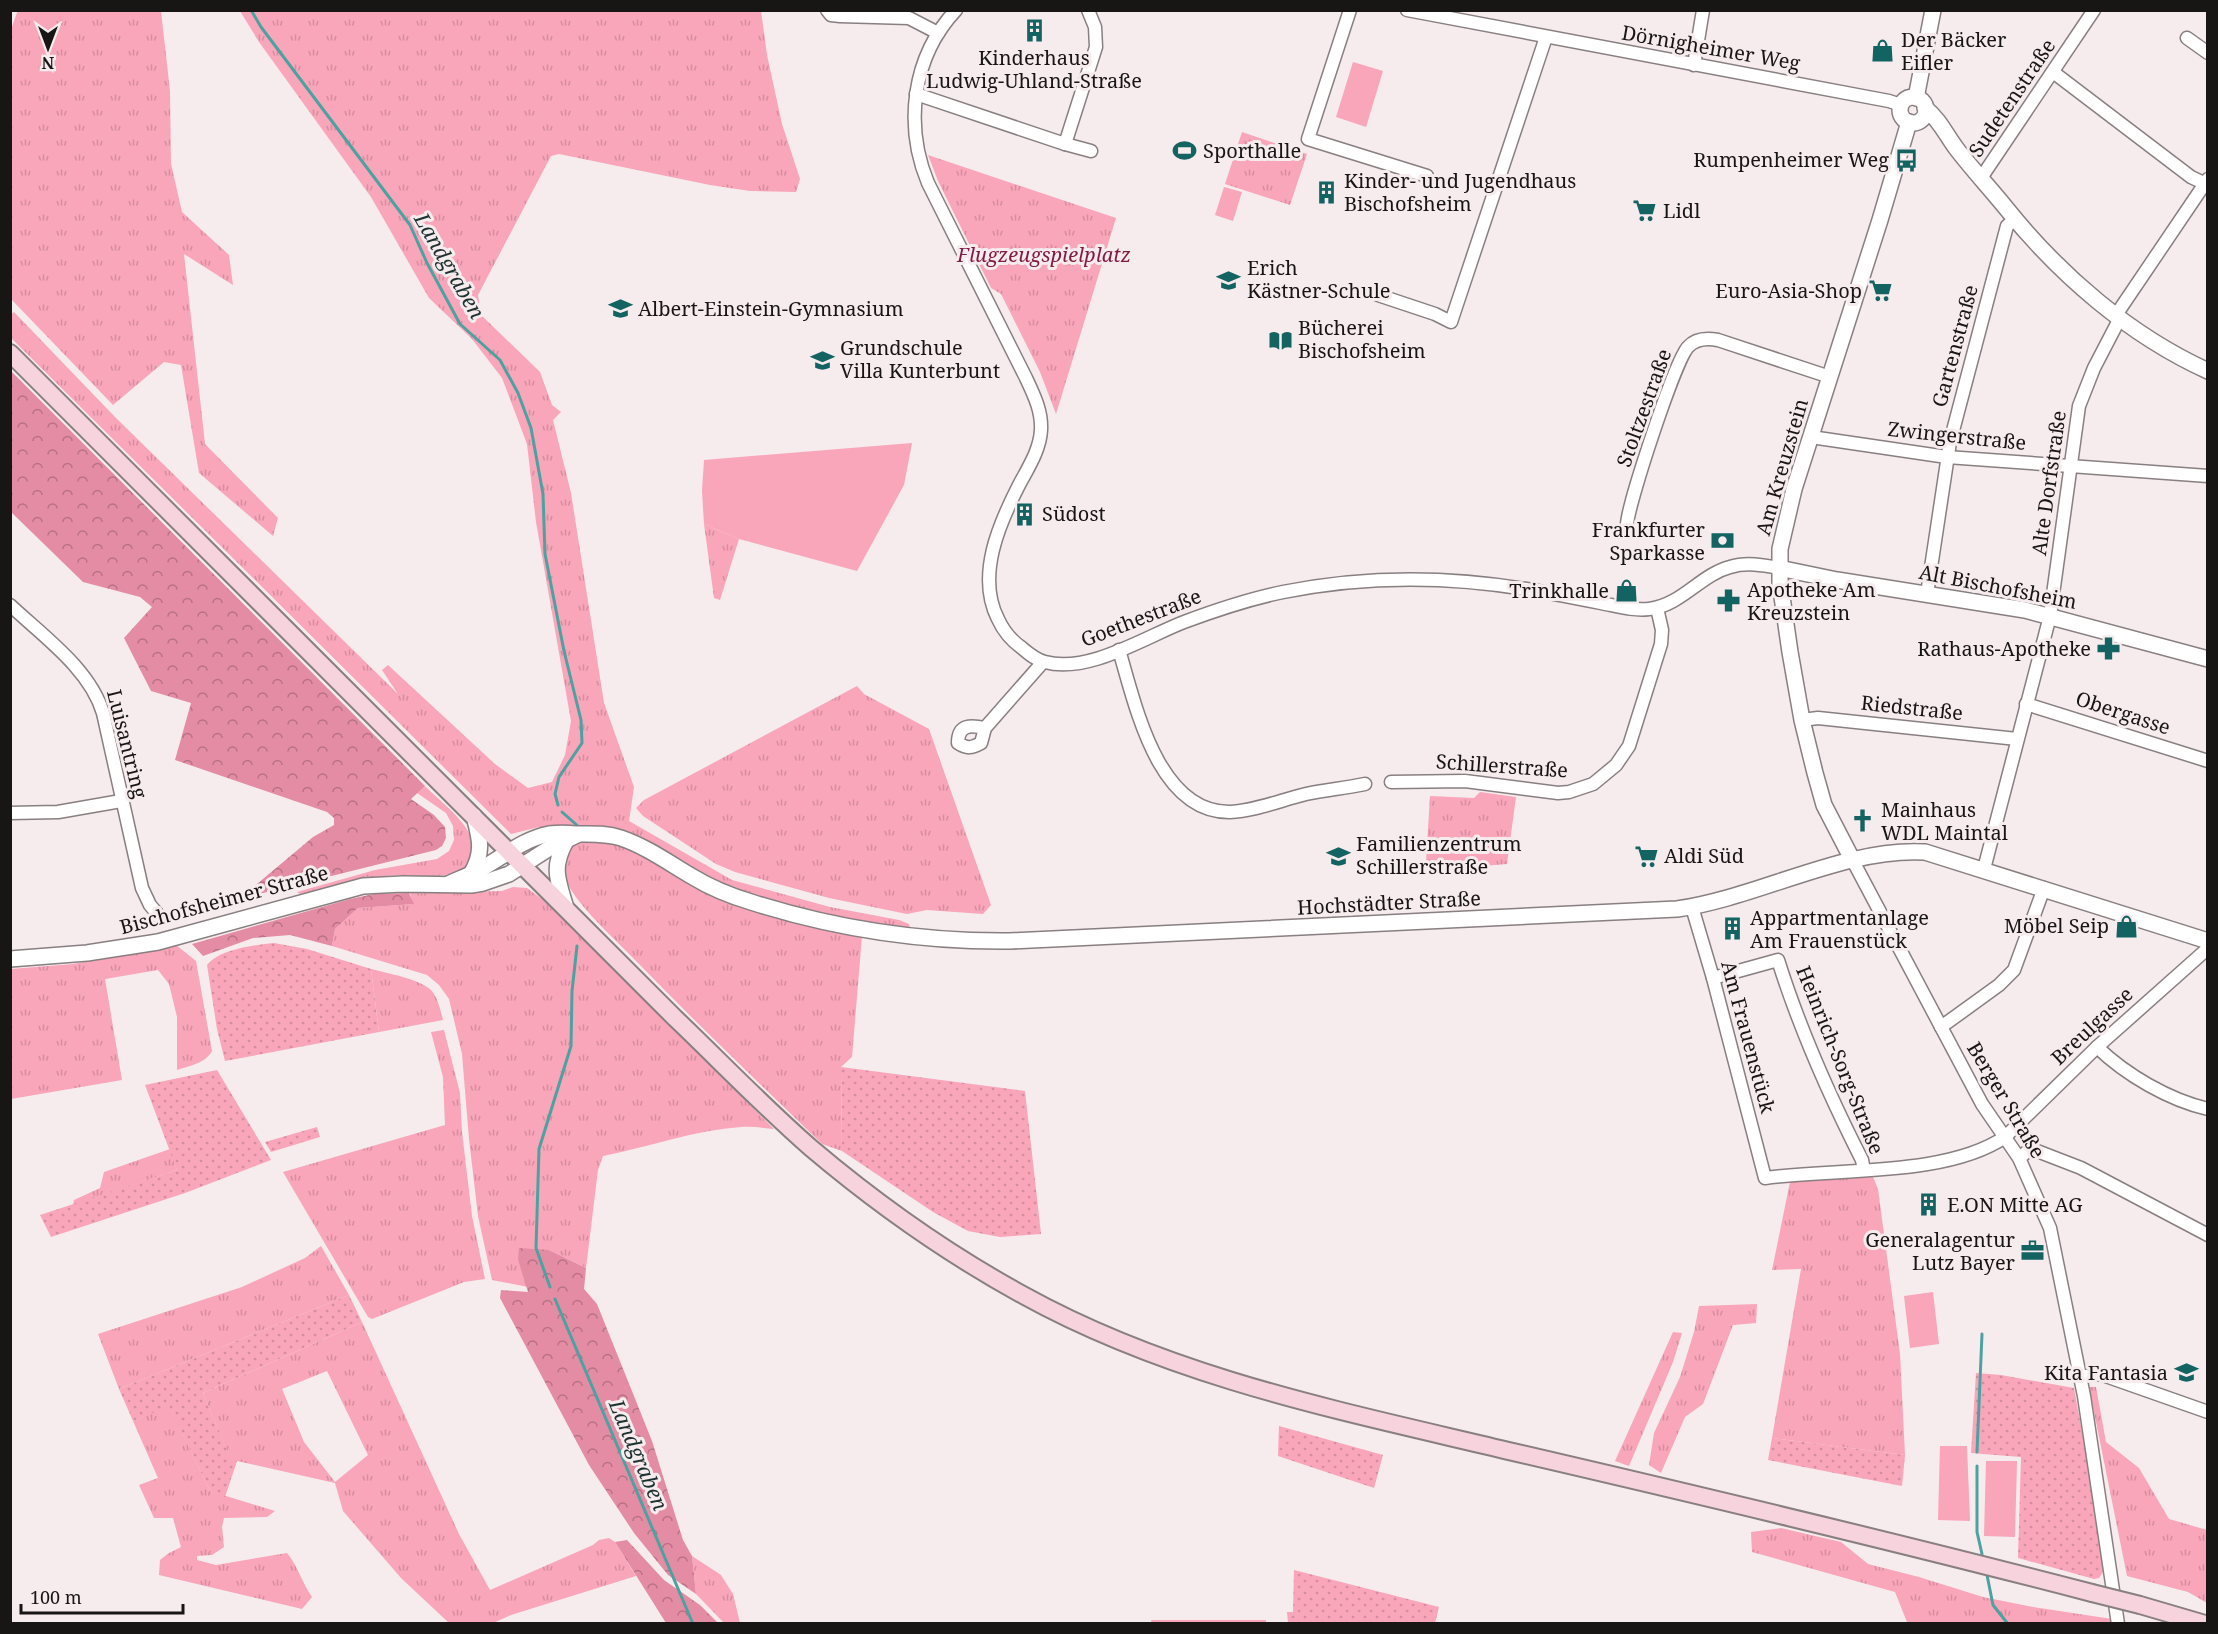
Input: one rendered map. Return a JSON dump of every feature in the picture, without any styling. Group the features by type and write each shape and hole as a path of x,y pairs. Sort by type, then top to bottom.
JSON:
{"main road":[{"path":"10,353 770,1110 809,1146 856,1184 929,1237 1023,1296 1083,1325 1169,1361 1324,1407 1809,1522 2205,1623"}],"street":[{"path":"827,10 831,15 840,16 909,18 938,33"},
{"name":"Goethestraße","path":"956,10 938,33 922,65 916,94 915,136 922,169 1026,378 1041,418 1038,445 1003,519 995,544 989,580 991,603 999,622 1017,645 1043,662 1073,664 1119,650 1183,622 1242,603 1282,592 1350,582 1386,580 1471,582 1528,589 1638,609 1657,608 1684,596 1705,579 1730,567 1750,564 1779,568"},
{"path":"1065,144 1096,47 1095,27 1088,10"},
{"path":"1350,10 1308,139 1426,176"},
{"name":"Dörnigheimer Weg","path":"1407,10 1901,105"},
{"path":"1694,65 1703,10"},
{"name":"Am Kreuzstein","path":"1853,861 1824,805 1802,720 1779,568 1780,549 1811,437 1917,112 1933,10"},
{"name":"Sudetenstraße","path":"1981,178 2094,10"},
{"path":"1378,295 1435,314 1451,322 1546,37"},
{"path":"2187,38 2208,53"},
{"path":"2053,72 2191,177 2207,182"},
{"path":"916,94 1092,151"},
{"path":"1901,105 1908,98 1917,112 1940,123 1981,178 2047,254 2118,317 2169,353 2208,371"},
{"name":"Alte Dorfstraße","path":"1984,869 2050,616 2082,396 2118,317 2207,182"},
{"name":"Gartenstraße","path":"1927,594 1947,457 2007,226 2015,219"},
{"name":"Stoltzestraße","path":"1627,524 1678,364 1690,345 1703,339 1718,340 1830,377"},
{"name":"Zwingerstraße","path":"1811,437 1947,457 2208,476"},
{"name":"Alt Bischofsheim","path":"1779,568 1837,580 2025,610 2208,659"},
{"name":"Luisantring","path":"10,606 81,672 94,690 103,713 142,888 150,905 161,918"},
{"name":"Schillerstraße","path":"1391,782 1465,781 1558,793 1582,789 1604,777 1623,756 1634,731 1661,644 1662,630 1657,608"},
{"path":"1119,650 1142,724 1157,758 1166,774 1180,790 1203,807 1222,812 1239,811 1309,794 1365,784"},
{"path":"985,728 1043,662"},
{"name":"Obergasse","path":"2026,704 2208,761"},
{"name":"Riedstraße","path":"1802,720 1818,718 2018,739"},
{"path":"10,813 58,812 122,801"},
{"path":"471,874 477,864 480,847 474,816"},
{"name":"Hochstädter Straße","path":"508,850 547,834 572,838 597,833 621,838 657,855 718,890 793,915 860,930 955,941 1066,939 1622,913 1692,907 1853,861 1890,853 1924,852 2044,888 2205,942"},
{"path":"524,866 548,849 572,838"},
{"path":"566,908 556,874 556,866 557,858 572,838"},
{"name":"Bischofsheimer Straße","path":"448,884 471,874 508,850"},
{"name":"Berger Straße","path":"1853,861 1982,1104 2019,1158 2050,1228 2079,1377 2118,1623"},
{"name":"Bischofsheimer Straße","path":"10,959 77,954 159,942 363,886 471,885 501,878 524,866"},
{"path":"1941,1027 1999,985 2014,970 2044,888"},
{"name":"Am Frauenstück","path":"1692,907 1713,978 1765,1178"},
{"name":"Breulgasse","path":"1765,1178 1864,1170 1958,1158 1994,1145 2006,1137 2097,1047 2206,950 2205,942"},
{"name":"Heinrich-Sorg-Straße","path":"1713,978 1778,960 1808,1046 1862,1160 1864,1170"},
{"path":"2097,1047 2109,1059 2166,1095 2208,1110"},
{"path":"2019,1158 2028,1151 2037,1151 2080,1168 2208,1235"},
{"path":"2079,1377 2100,1374 2208,1412"}],"green space":[{"path":"18,10 161,11 170,91 171,164 182,212 229,255 233,285 184,254 205,444 278,518 273,536 199,473 181,365 164,362 113,405 11,299 10,32"},
{"path":"240,11 761,11 767,55 782,124 800,179 796,192 750,191 559,154 551,156 478,295 481,315 540,372 552,405 561,412 553,420 571,493 604,703 634,787 629,821 732,880 830,907 899,920 909,924 911,932 794,909 730,887 614,827 539,827 511,834 11,338 10,315 14,312 115,417 398,694 382,670 388,665 495,764 528,788 552,782 565,755 571,721 536,522 527,444 502,378 472,339 429,298 371,197 259,42"},
{"path":"1353,62 1383,71 1366,127 1336,117"},
{"path":"1242,132 1307,154 1290,205 1225,184"},
{"name":"Flugzeugspielplatz","path":"928,155 1116,218 1056,414 1040,372 1001,294 991,288 938,181"},
{"path":"1224,187 1242,192 1233,221 1215,215"},
{"path":"11,371 425,786 411,799 434,815 445,827 446,838 442,846 436,850 251,896 251,889 313,837 334,825 334,818 327,812 175,760 191,703 151,691 124,638 152,607 140,597 83,582 11,512"},
{"path":"912,443 904,485 857,571 739,539 704,524 702,491 704,460"},
{"path":"704,524 739,539 720,600 714,598"},
{"path":"857,686 864,694 929,729 991,905 983,914 927,910 907,914 829,898 735,872 716,864 643,816 636,808 644,800"},
{"path":"425,786 459,819 472,839 471,859 464,868 446,875 374,877 300,894 297,892 375,870 437,859 449,851 454,840 453,826 446,813 417,793"},
{"path":"1480,792 1516,797 1507,864 1470,867 1426,862 1430,796 1474,798"},
{"path":"607,839 653,859 862,936 852,1057 841,1067 842,1151 822,1144 682,1008 601,926 576,897 565,876 564,864 567,852 574,842"},
{"path":"513,887 527,888 542,899 774,1129 749,1127 724,1129 603,1156 598,1170 586,1268 549,1250 518,1260 528,1287 492,1280 478,1216 462,1054 449,999 439,985 427,975 332,946 335,929 358,908 413,904 410,893 502,891"},
{"path":"409,893 414,904 358,908 335,929 332,946 290,935 253,938 203,956 192,944 350,899 374,894"},
{"path":"274,943 307,949 371,969 379,1032 225,1061 217,1029 207,965 228,952"},
{"path":"176,945 196,961 212,1051 206,1058 177,1070 177,1017 169,984 158,970 105,979 122,1080 11,1099 11,969 73,964"},
{"path":"371,969 425,985 437,999 443,1020 379,1032"},
{"path":"444,1030 460,1093 472,1216 485,1279 464,1282 372,1319 368,1317 283,1172 445,1125 443,1077 431,1032"},
{"path":"841,1067 1025,1091 1041,1234 1000,1237 968,1231 933,1212 842,1151"},
{"path":"217,1070 271,1160 185,1193 51,1237 40,1215 177,1170 145,1085"},
{"path":"317,1127 320,1137 271,1152 265,1142"},
{"path":"170,1149 177,1170 73,1205 74,1200 100,1188 104,1172"},
{"path":"1873,1177 1878,1189 1900,1354 1905,1455 1772,1438 1801,1269 1772,1270 1790,1182"},
{"path":"321,1246 349,1295 119,1389 98,1334 242,1287 305,1258"},
{"path":"519,1248 549,1250 586,1268 584,1289 597,1304 652,1441 683,1540 692,1556 696,1594 668,1575 634,1533 589,1465 500,1298 501,1290 528,1292 518,1260"},
{"path":"1933,1292 1939,1344 1910,1348 1904,1296"},
{"path":"349,1295 362,1322 203,1393 230,1457 237,1461 225,1497 210,1491 169,1406 133,1421 119,1389"},
{"path":"1757,1304 1756,1323 1733,1325 1703,1404 1685,1417 1661,1473 1649,1465 1654,1433 1680,1377 1694,1332 1699,1306"},
{"path":"362,1322 459,1534 490,1590 593,1545 599,1540 609,1538 615,1542 636,1576 511,1615 493,1623 449,1623 401,1578 343,1511 335,1483 230,1458 203,1393","holes":["327,1371 368,1455 335,1482 304,1442 282,1389"]},
{"path":"1673,1332 1682,1333 1673,1362 1629,1466 1615,1461"},
{"path":"1976,1373 2001,1375 2074,1388 2106,1563 2099,1578 2094,1579 2018,1558 2021,1457 1971,1453"},
{"path":"2089,1387 2096,1387 2106,1442 2139,1468 2169,1519 2207,1530 2207,1603 2188,1592 2127,1576"},
{"path":"169,1405 210,1491 275,1511 267,1517 224,1518 222,1527 224,1547 212,1555 197,1556 197,1560 216,1565 287,1553 312,1597 302,1609 159,1575 160,1560 181,1547 173,1518 154,1518 139,1485 158,1478 133,1421"},
{"path":"1279,1426 1383,1455 1374,1488 1278,1456"},
{"path":"1772,1438 1905,1455 1902,1486 1768,1460"},
{"path":"1940,1446 1967,1446 1970,1521 1938,1520"},
{"path":"1986,1461 2017,1461 2015,1537 1984,1536"},
{"path":"1781,1528 1841,1542 1868,1564 1983,1597 2112,1619 2113,1623 1910,1623 1907,1622 1895,1592 1752,1552 1751,1532"},
{"path":"627,1540 664,1580 700,1605 718,1623 666,1623 615,1542"},
{"path":"692,1556 721,1575 733,1594 740,1623 724,1623 696,1594"},
{"path":"1294,1570 1439,1607 1435,1623 1288,1623 1287,1612 1293,1612"},
{"path":"1151,1620 1266,1620 1266,1623 1152,1624"}],"waterway":[{"name":"Landgraben","path":"251,10 261,27 410,225 427,263 460,324 500,360 518,393 531,428 543,494 545,554 564,651 581,720 582,743 559,777 555,794 558,805"},
{"name":"Landgraben","path":"562,812 579,827"},
{"name":"Landgraben","path":"550,1287 536,1248 539,1149 571,1046 572,991 577,946"},
{"name":"Landgraben","path":"555,1299 693,1624"},
{"path":"1977,1452 1982,1334"},
{"path":"1977,1466 1977,1532 1982,1554"},
{"path":"1987,1575 1993,1605 2008,1624"}],"place":[{"name":"Kinderhaus Ludwig-Uhland-Straße","path":"1034,30"},
{"name":"Der Bäcker Eifler","path":"1883,51"},
{"name":"Sporthalle","path":"1185,151"},
{"name":"Rumpenheimer Weg","path":"1907,160"},
{"name":"Kinder- und Jugendhaus Bischofsheim","path":"1326,193"},
{"name":"Lidl","path":"1645,211"},
{"name":"Erich Kästner-Schule","path":"1229,280"},
{"name":"Euro-Asia-Shop","path":"1880,291"},
{"name":"Albert-Einstein-Gymnasium","path":"620,309"},
{"name":"Bücherei Bischofsheim","path":"1280,340"},
{"name":"Grundschule Villa Kunterbunt","path":"822,360"},
{"name":"Südost","path":"1024,514"},
{"name":"Frankfurter Sparkasse","path":"1723,541"},
{"name":"Trinkhalle","path":"1627,591"},
{"name":"Apotheke Am Kreuzstein","path":"1729,601"},
{"name":"Rathaus-Apotheke","path":"2109,649"},
{"name":"Mainhaus WDL Maintal","path":"1863,821"},
{"name":"Familienzentrum Schillerstraße","path":"1338,856"},
{"name":"Aldi Süd","path":"1646,856"},
{"name":"Möbel Seip","path":"2127,926"},
{"name":"Appartmentanlage Am Frauenstück","path":"1732,929"},
{"name":"E.ON Mitte AG","path":"1929,1205"},
{"name":"Generalagentur Lutz Bayer","path":"2033,1251"},
{"name":"Kita Fantasia","path":"2186,1373"}]}
